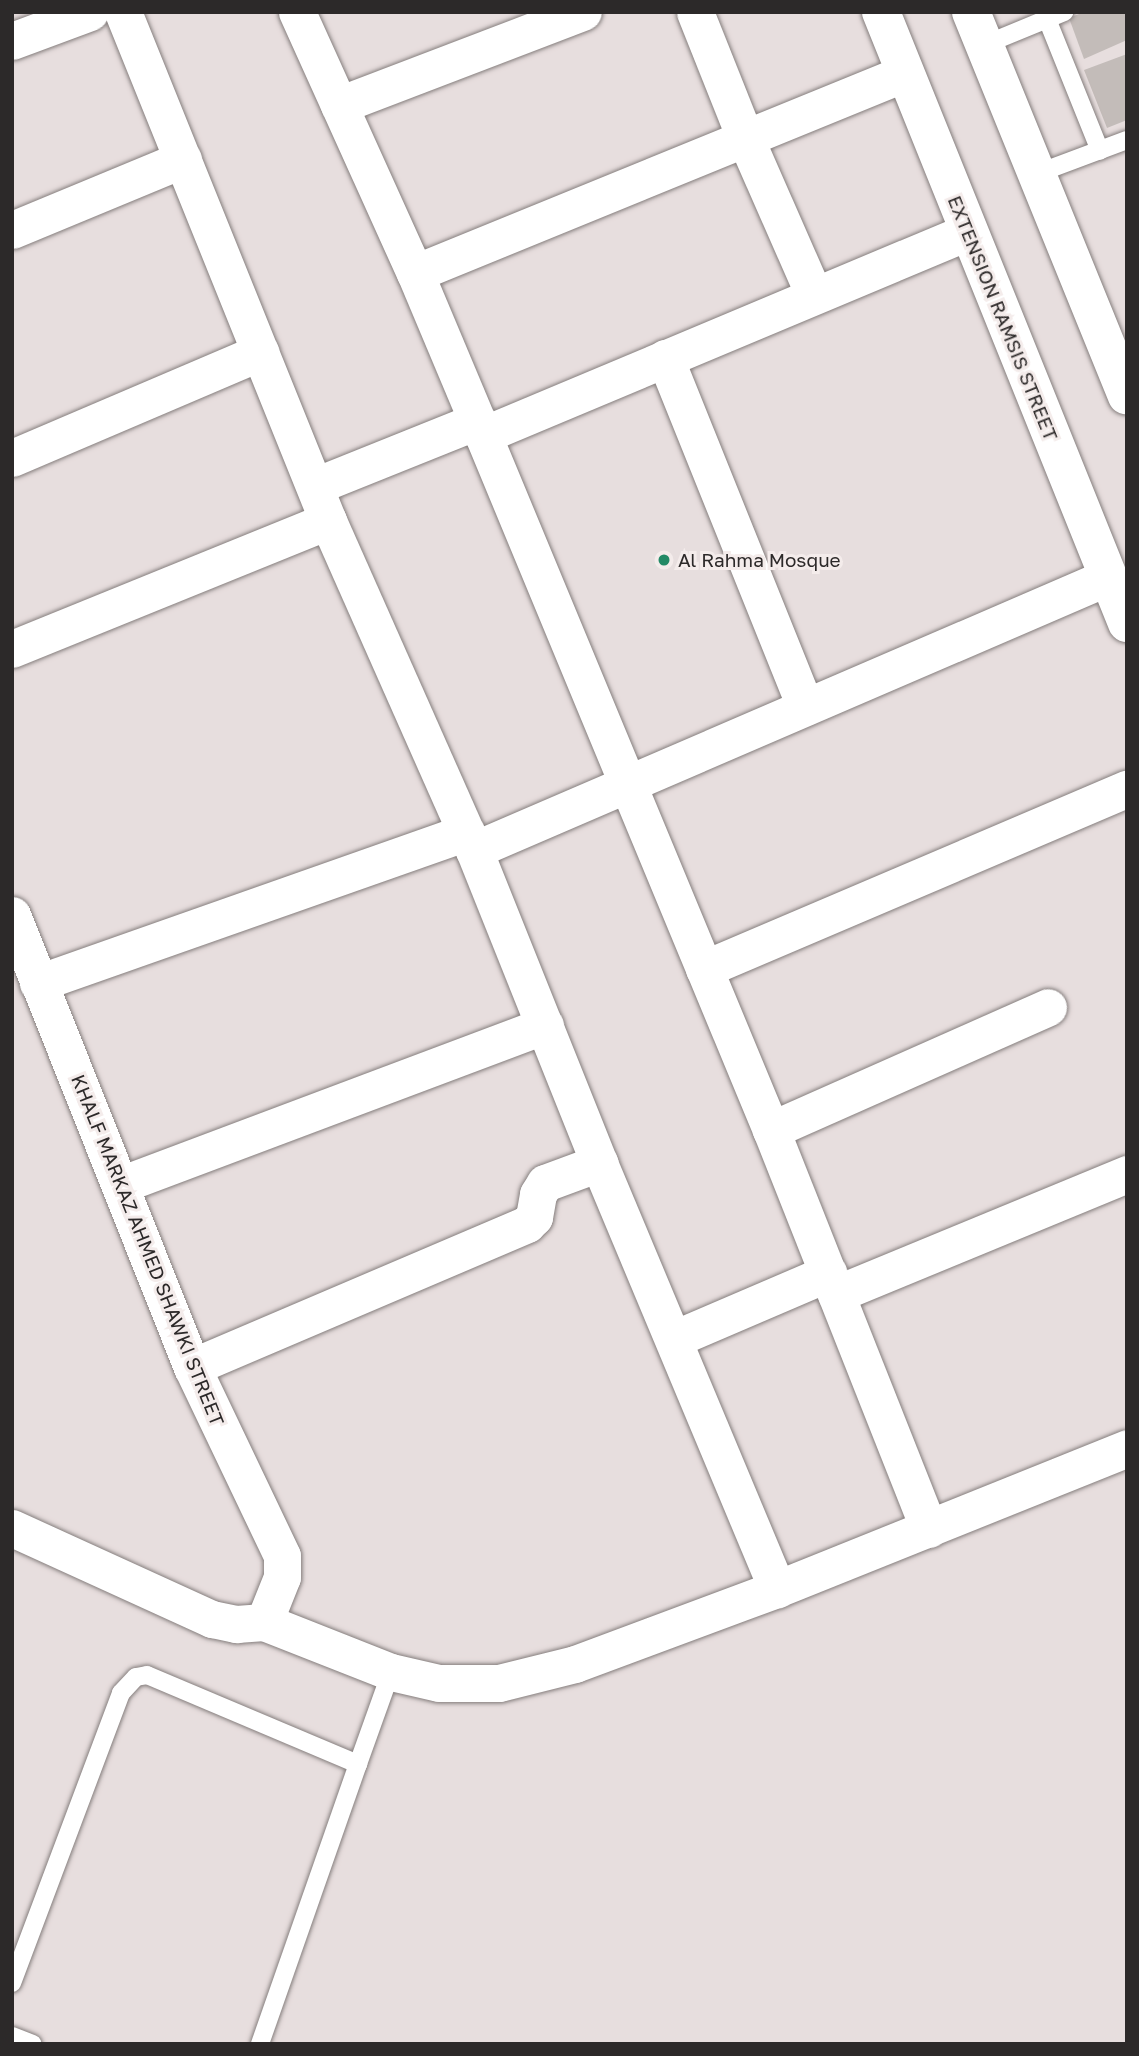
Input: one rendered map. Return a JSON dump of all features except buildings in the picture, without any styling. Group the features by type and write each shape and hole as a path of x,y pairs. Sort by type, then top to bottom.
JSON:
{"main road":[{"name":"EXTENSION RAMSIS STREET","path":"881,12 967,232 1127,623"},
{"path":"977,29 1127,396"}],"street":[{"path":"12,41 90,12"},
{"path":"123,12 328,521 470,841 599,1163 777,1589"},
{"path":"297,12 415,273 480,428 771,1130 929,1529"},
{"path":"339,106 583,12"},
{"path":"695,12 746,140 814,295"},
{"path":"415,273 905,73"},
{"path":"12,230 183,159"},
{"path":"314,486 480,428 665,358 967,232"},
{"path":"12,458 260,352"},
{"path":"665,358 805,707"},
{"path":"12,649 328,521"},
{"path":"38,983 470,841 627,784 1108,577"},
{"path":"704,969 1127,789"},
{"name":"KHALF MARKAZ AHMED SHAWKI STREET","path":"12,915 192,1367 282,1556 282,1577 264,1622"},
{"path":"771,1130 1048,1007"},
{"path":"120,1185 545,1025"},
{"path":"192,1367 527,1224 534,1217 538,1194 545,1183 599,1163"},
{"path":"674,1339 1127,1174"},
{"path":"12,1528 212,1619 236,1624 264,1622 391,1672 439,1683 499,1683 575,1664 777,1589 1127,1448"}],"lane":[{"path":"977,29 1056,16 1100,151"},
{"path":"1036,174 1127,140"},
{"path":"260,2044 391,1672"},
{"path":"12,1983 121,1693 136,1677 147,1675 157,1678 358,1765"},
{"path":"12,2036 33,2044"}],"place":[{"name":"Al Rahma Mosque","path":"664,560"}]}
